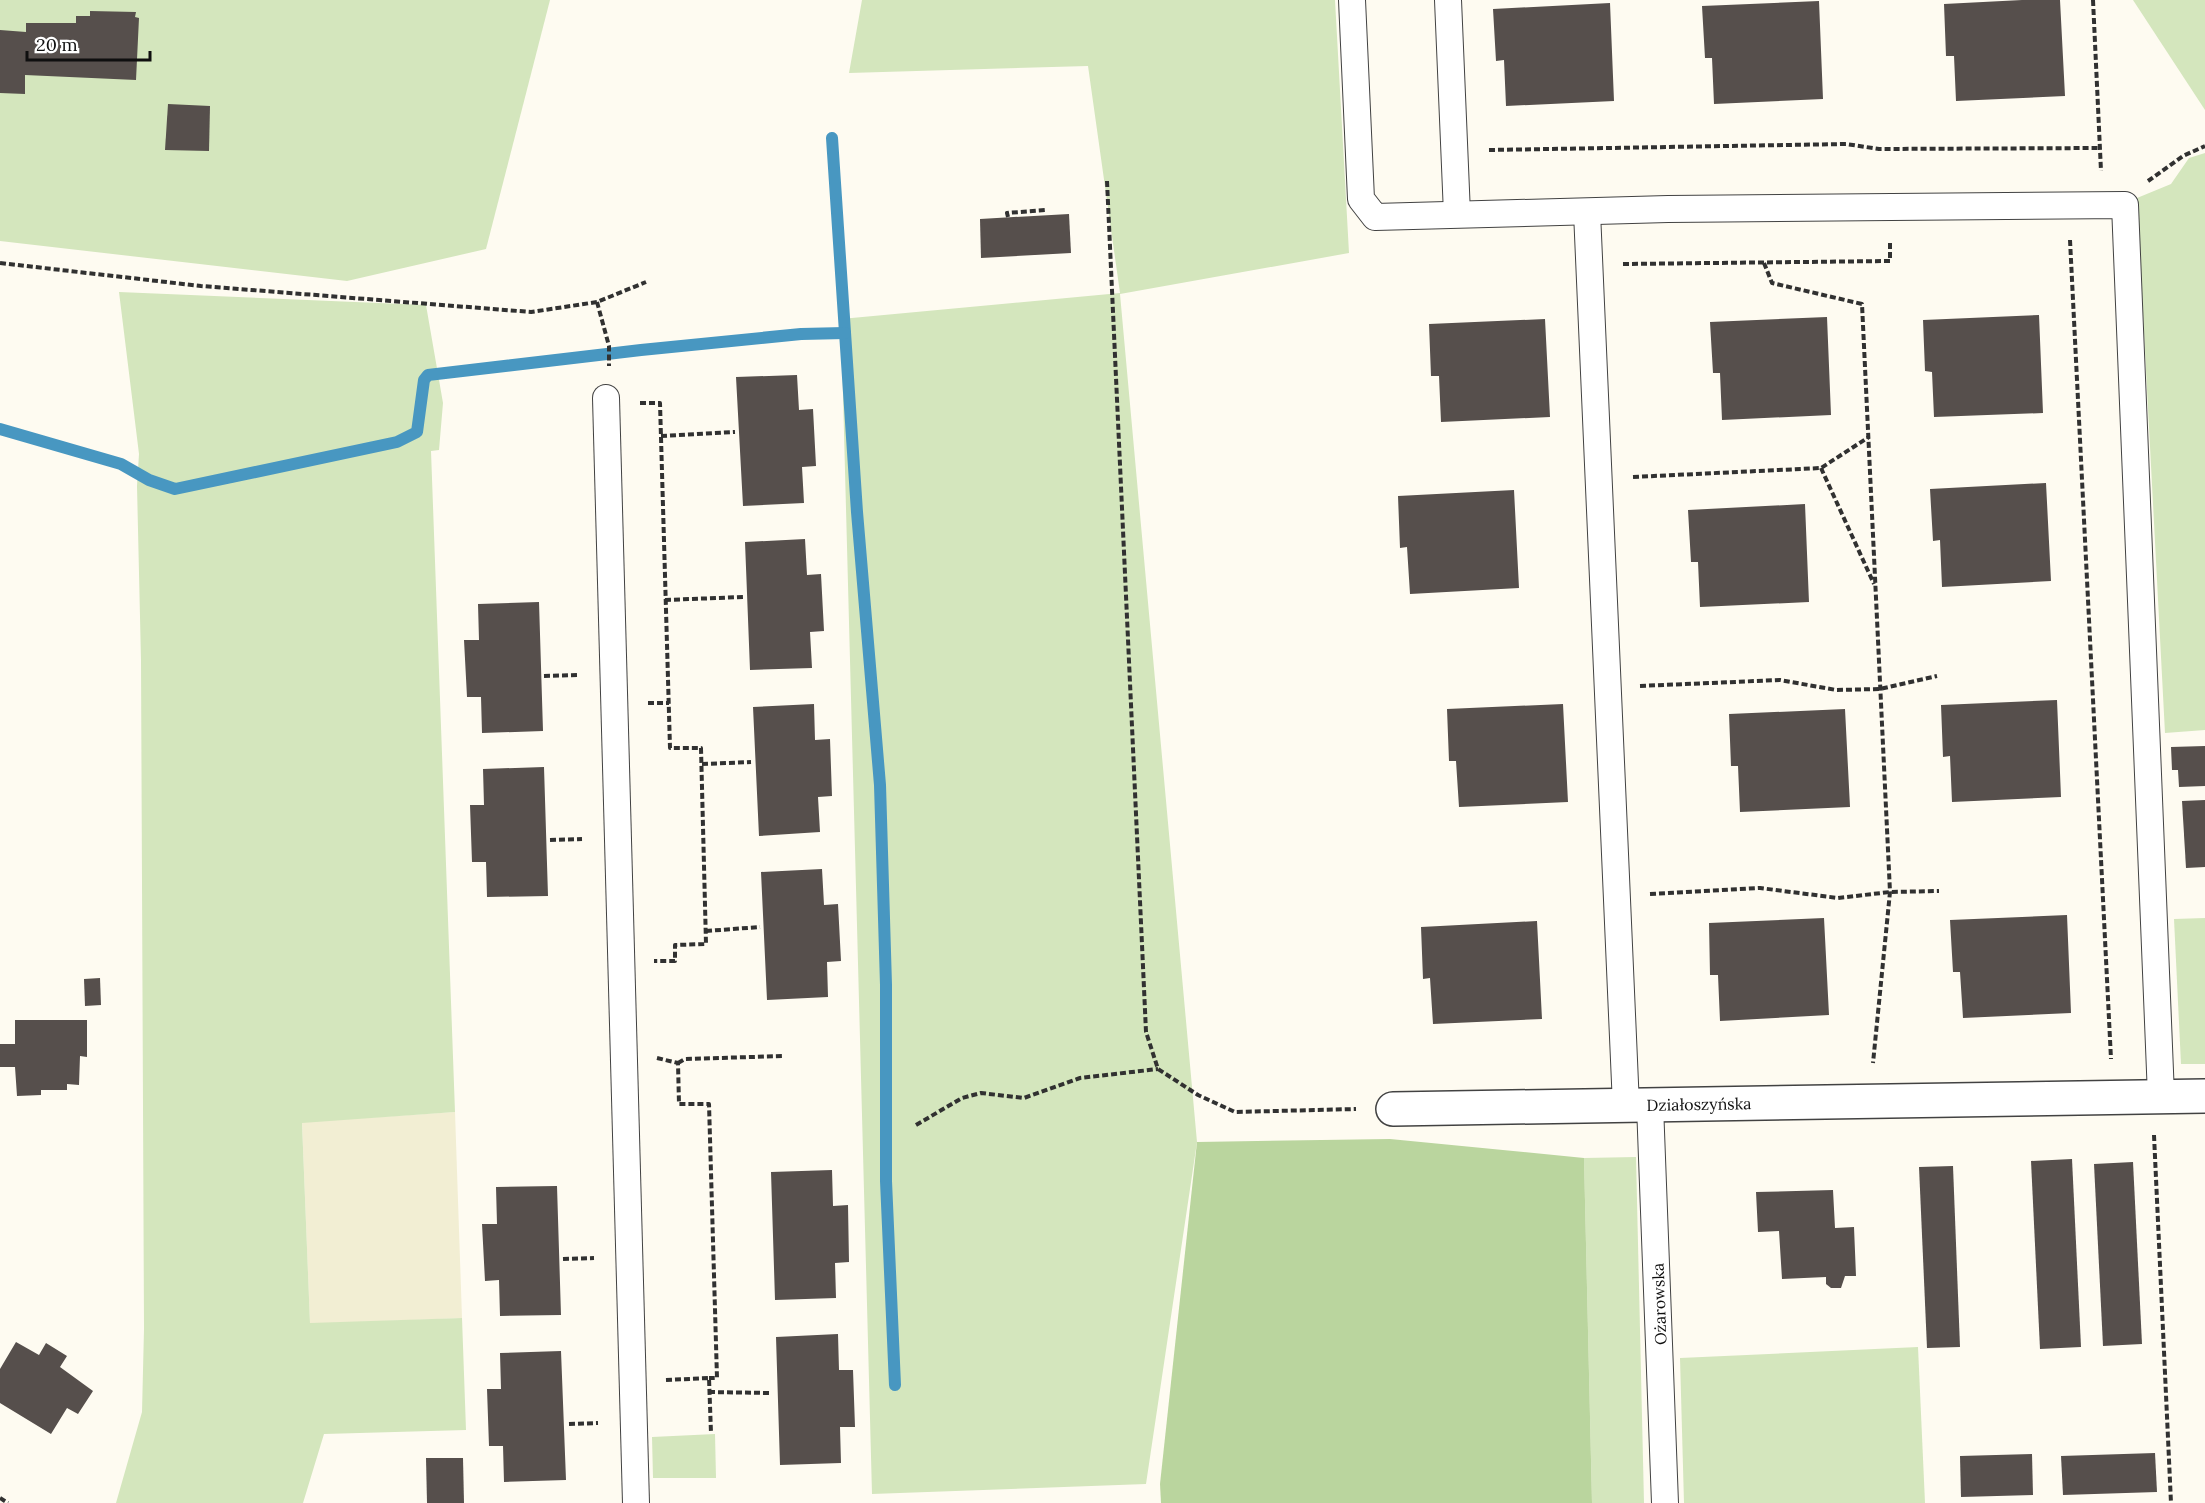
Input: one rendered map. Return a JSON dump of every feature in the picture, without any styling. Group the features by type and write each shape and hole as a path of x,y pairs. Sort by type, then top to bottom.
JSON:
{"street":[{"name":"Działoszyńska","path":"1393,1108 2205,1096"}],"lane":[{"path":"1353,0 1361,199 1375,217 1889,206 2114,205 2156,1096"},
{"path":"1448,0 1457,214"},
{"name":"Ożarowska","path":"1587,212 1617,896 1638,1106 1665,1503"},
{"path":"606,401 636,1503"}],"path":[{"path":"2093,0 2100,148 2114,205 2183,156 2205,146"},
{"path":"1455,151 1846,144 1879,149 2100,148"},
{"path":"1107,182 1146,1032 1158,1069 1198,1095 1235,1112 1393,1108"},
{"path":"2068,205 2111,1060"},
{"path":"1589,265 1890,261 1889,206"},
{"path":"1008,217 1007,213 1045,210"},
{"path":"1764,262 1772,283 1862,304 1890,892 1869,1100"},
{"path":"0,263 201,286 531,312 597,303 646,282"},
{"path":"597,303 610,358"},
{"path":"606,401 660,403 670,748 701,748 702,764 706,944 675,945 675,961 622,961"},
{"path":"661,436 735,432"},
{"path":"1599,478 1821,468 1869,436"},
{"path":"1821,468 1875,588"},
{"path":"665,600 743,597"},
{"path":"544,676 578,675"},
{"path":"1608,688 1780,680 1836,690 1880,689 1937,676"},
{"path":"702,764 751,762"},
{"path":"550,840 582,839"},
{"path":"1617,896 1760,888 1838,898 1890,892 1939,891"},
{"path":"706,931 760,927"},
{"path":"624,1057 644,1055 678,1063 685,1059 784,1056"},
{"path":"633,1381 717,1378 709,1104 679,1104 678,1063"},
{"path":"916,1125 962,1098 981,1093 1024,1098 1080,1078 1158,1069"},
{"path":"2156,1096 2171,1503"},
{"path":"563,1259 594,1258"},
{"path":"709,1378 711,1433"},
{"path":"709,1392 769,1393"},
{"path":"569,1424 598,1423"},
{"path":"0,1498 8,1503"}],"shaded area":[{"path":"455,1112 462,1318 310,1324 302,1122"}],"green space":[{"path":"0,0 550,0 486,249 347,281 0,241"},
{"path":"862,0 1335,0 1349,253 1120,294 1197,1142 1146,1484 872,1494 841,319 1120,293 1088,66 849,73"},
{"path":"2133,0 2205,0 2205,110"},
{"path":"2205,153 2205,730 2165,733 2137,198 2171,184 2189,158"},
{"path":"119,292 426,305 443,403 439,450 431,451 455,1112 302,1123 310,1323 462,1318 466,1430 324,1434 303,1503 116,1503 142,1412 144,1329 141,660 137,486 139,454"},
{"path":"2205,918 2205,1064 2181,1064 2174,919"},
{"path":"1390,1139 1584,1158 1592,1503 1161,1503 1160,1484 1197,1142"},
{"path":"1636,1157 1644,1503 1592,1503 1584,1158"},
{"path":"1918,1347 1925,1503 1684,1503 1680,1358"},
{"path":"715,1434 716,1478 653,1478 652,1437"}],"building":[{"path":"2060,0 2065,96 1956,101 1954,56 1946,56 1944,4"},
{"path":"1819,1 1823,99 1714,104 1712,58 1705,58 1702,6"},
{"path":"1610,3 1614,101 1506,106 1504,60 1496,61 1493,9"},
{"path":"90,11 136,12 135,17 139,18 136,80 25,75 25,94 0,93 0,30 26,32 26,23 76,23 76,16 90,16"},
{"path":"168,104 210,106 209,151 165,150"},
{"path":"1069,214 1071,253 981,258 980,219"},
{"path":"2039,315 2043,413 1934,417 1932,372 1925,371 1923,320"},
{"path":"1827,317 1831,415 1722,420 1720,373 1713,373 1710,322"},
{"path":"1545,319 1550,417 1441,422 1439,376 1431,376 1429,324"},
{"path":"797,375 799,410 813,409 816,466 802,467 804,503 743,506 736,377"},
{"path":"2046,483 2051,581 1942,587 1940,540 1933,541 1930,489"},
{"path":"1514,490 1519,588 1410,594 1407,547 1400,548 1398,496"},
{"path":"1805,504 1809,602 1700,607 1698,562 1691,562 1688,510"},
{"path":"805,539 807,575 821,574 824,631 810,632 812,668 750,670 745,542"},
{"path":"539,602 543,731 482,733 481,697 467,697 464,640 479,640 478,604"},
{"path":"2057,700 2061,797 1952,802 1950,756 1943,757 1941,705"},
{"path":"814,704 815,740 830,739 832,796 818,797 820,832 759,836 753,707"},
{"path":"1563,704 1568,802 1459,807 1456,761 1449,761 1447,709"},
{"path":"1845,709 1850,807 1740,812 1738,766 1731,766 1729,714"},
{"path":"2205,746 2205,786 2179,787 2178,770 2172,770 2171,747"},
{"path":"544,767 548,896 487,897 486,862 472,862 470,805 484,805 483,769"},
{"path":"2205,800 2205,867 2186,868 2182,801"},
{"path":"822,869 824,905 838,904 841,961 827,962 828,997 767,1000 761,872"},
{"path":"2067,915 2071,1013 1963,1018 1960,972 1953,972 1950,920"},
{"path":"1824,918 1829,1015 1720,1021 1718,975 1710,975 1709,923"},
{"path":"1537,921 1542,1019 1433,1024 1430,978 1423,979 1421,927"},
{"path":"100,978 101,1005 85,1006 84,979"},
{"path":"15,1020 87,1020 87,1057 80,1056 79,1085 67,1084 67,1090 41,1090 41,1095 17,1096 15,1067 0,1067 0,1044 15,1044"},
{"path":"2072,1159 2081,1347 2040,1349 2031,1161"},
{"path":"2133,1162 2142,1344 2103,1346 2094,1164"},
{"path":"1953,1166 1960,1347 1927,1348 1919,1167"},
{"path":"832,1170 833,1206 848,1205 849,1262 835,1263 836,1298 775,1300 771,1172"},
{"path":"557,1186 561,1315 500,1316 499,1280 485,1281 482,1224 497,1224 496,1187"},
{"path":"1833,1190 1835,1228 1854,1227 1856,1276 1845,1276 1841,1288 1831,1288 1826,1284 1826,1277 1782,1279 1779,1231 1758,1232 1756,1192"},
{"path":"838,1334 839,1370 853,1370 855,1427 840,1427 841,1463 780,1465 776,1337"},
{"path":"16,1342 39,1355 46,1343 67,1356 60,1367 93,1391 78,1414 67,1408 51,1434 0,1403 0,1369"},
{"path":"561,1351 566,1480 504,1482 503,1446 489,1446 487,1389 501,1389 500,1353"},
{"path":"2155,1453 2157,1492 2063,1495 2061,1456"},
{"path":"2032,1454 2033,1495 1961,1497 1960,1456"},
{"path":"426,1458 463,1458 464,1503 427,1503"}],"waterway":[{"path":"832,138 857,512 880,785 886,985 886,1181 895,1385"},
{"path":"0,429 121,464 149,480 175,489 397,442 417,432 424,380 428,375 641,350 801,334 845,333"}]}
